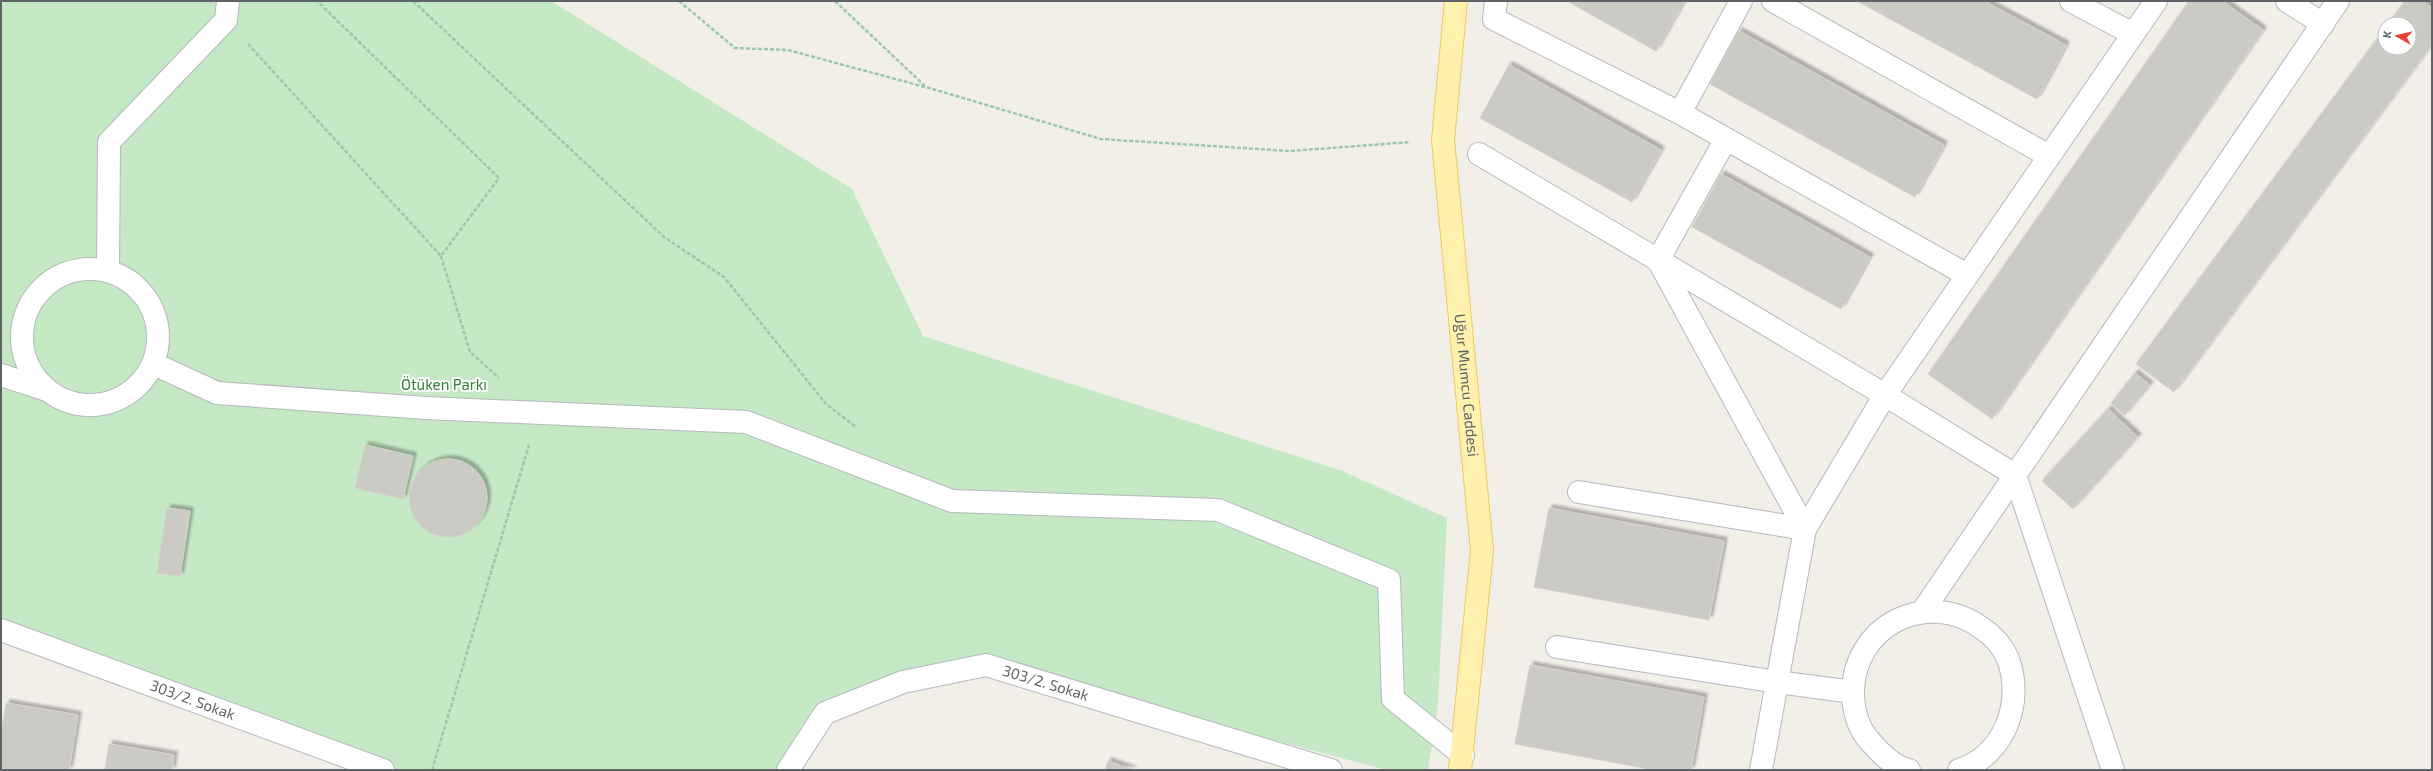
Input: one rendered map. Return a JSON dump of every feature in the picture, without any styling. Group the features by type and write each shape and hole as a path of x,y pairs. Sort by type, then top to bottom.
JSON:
{"main road":[{"name":"Uğur Mumcu Caddesi","path":"1456,1 1443,140 1482,551 1461,763"}],"street":[{"path":"1496,1 1494,19 1680,113 1967,275"},
{"path":"1680,113 1741,1"},
{"path":"1773,1 2049,156"},
{"path":"2071,1 2134,34"},
{"path":"1761,770 1805,529 1885,395 2156,1"},
{"path":"2287,1 2323,24"},
{"path":"1922,612 2338,1"},
{"path":"108,270 109,142 227,11"},
{"path":"1658,260 1726,138"},
{"path":"1479,154 1885,395 2015,475 2112,770"},
{"path":"1658,260 1805,529"},
{"path":"1,375 44,389 62,400 83,406 104,404 124,397 141,384 154,364 159,342 157,318 146,297 130,280 108,270 85,268 62,274 42,287 29,306 22,329 23,352 31,372 44,389"},
{"path":"154,364 216,393 426,408 746,422 952,501 1218,510 1389,580 1394,699 1461,763"},
{"path":"1579,492 1805,529"},
{"path":"1909,770 1881,755 1863,734 1854,708 1853,680 1861,655 1876,634 1897,619 1922,612 1948,612 1972,621 1993,636 2007,658 2014,682 2014,708 2003,734 1985,756 1959,770"},
{"name":"303/2. Sokak","path":"1,630 383,770"},
{"path":"1557,647 1777,682 1853,692"},
{"name":"303/2. Sokak","path":"788,770 825,713 904,682 986,665 1331,770"}],"path":[{"path":"317,1 499,178 441,256"},
{"path":"413,1 664,237 724,277 826,404 857,428"},
{"path":"679,1 735,48 788,50 926,87 1101,139 1290,151 1443,140"},
{"path":"835,1 926,87"},
{"path":"227,11 441,256 470,352 539,412 432,770"}],"green space":[{"name":"Ötüken Parkı","path":"1,1 551,1 852,189 923,336 1340,470 1447,518 1438,704 1428,770 1387,770 986,665 825,713 788,770 383,770 1,630"}],"building":[{"path":"1567,1 1684,1 1656,51"},
{"path":"1857,1 1984,1 2066,45 2037,99"},
{"path":"2189,1 2222,1 2263,30 1992,419 1928,374"},
{"path":"2405,1 2422,1 2432,8 2432,44 2174,392 2136,364 2377,39 2377,56 2417,56 2417,16 2394,16"},
{"path":"1739,31 1944,145 1915,197 1710,84"},
{"path":"1509,65 1661,150 1632,202 1480,118"},
{"path":"1721,174 1870,257 1841,309 1692,227"},
{"path":"2135,373 2150,385 2125,415 2111,403"},
{"path":"2108,409 2138,437 2073,509 2042,481"},
{"path":"365,445 413,456 403,499 355,488"},
{"path":"448,459 463,462 475,471 484,483 487,498 484,513 475,525 463,534 448,537 433,534 421,525 412,513 409,498 412,483 421,471 433,462"},
{"path":"167,508 190,511 180,576 157,573"},
{"path":"1549,508 1724,541 1709,620 1534,587"},
{"path":"1530,665 1704,697 1691,770 1654,770 1515,744"},
{"path":"6,703 78,715 69,770 1,770 1,734"},
{"path":"109,744 174,755 172,770 105,770"},
{"path":"1108,761 1133,770 1105,770"}]}
